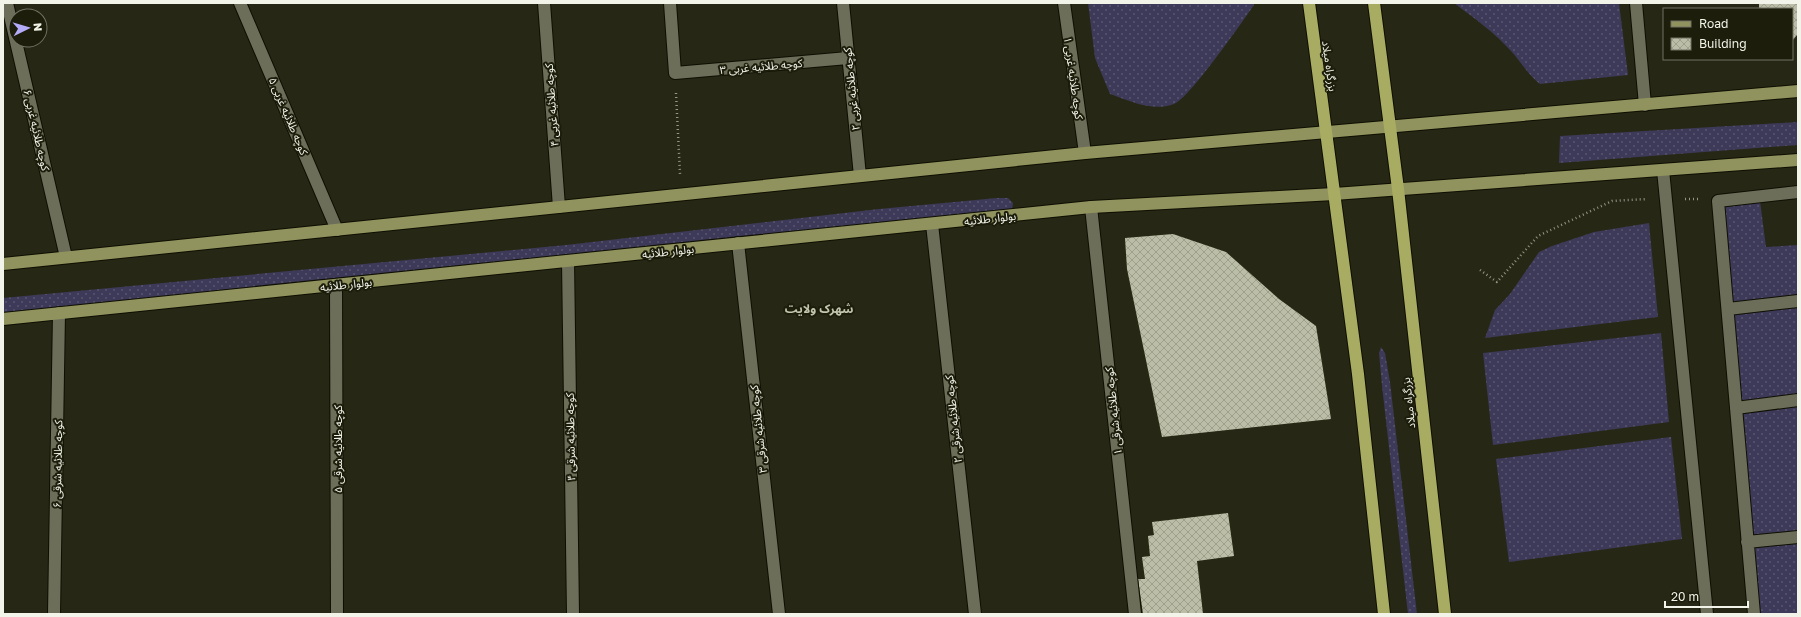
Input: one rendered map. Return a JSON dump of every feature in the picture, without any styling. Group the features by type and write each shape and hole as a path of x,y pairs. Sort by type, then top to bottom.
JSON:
{"highway":[{"name":"بزرگراه میلاد","path":"1309,3 1334,194"},
{"path":"1374,3 1390,127"},
{"name":"بزرگراه میلاد","path":"1390,127 1445,614"},
{"path":"1334,194 1358,374 1384,614"}],"main road":[{"path":"3,264 1084,152 1798,91"},
{"name":"بولوار طلائیه","path":"3,319 1091,207 1334,194 1798,160"}],"street":[{"name":"کوچه طلائیه غربی ۶","path":"7,3 66,257"},
{"name":"کوچه طلائیه غربی ۵","path":"240,3 337,230"},
{"name":"کوچه طلائیه غربی ۴","path":"544,3 559,206"},
{"path":"670,3 675,73"},
{"name":"کوچه طلائیه غربی ۲","path":"843,3 860,176"},
{"name":"کوچه طلائیه غربی ۱","path":"1064,3 1084,152"},
{"path":"1636,3 1645,105"},
{"name":"کوچه طلائیه غربی ۳","path":"675,73 848,58"},
{"path":"1663,170 1707,614"},
{"path":"1754,614 1718,200 1798,192"},
{"name":"کوچه طلائیه شرقی ۱","path":"1091,207 1135,614"},
{"name":"کوچه طلائیه شرقی ۲","path":"932,224 975,614"},
{"name":"کوچه طلائیه شرقی ۳","path":"738,244 779,614"},
{"name":"کوچه طلائیه شرقی ۴","path":"568,261 573,614"},
{"name":"کوچه طلائیه شرقی ۵","path":"336,285 337,614"},
{"path":"1728,309 1798,301"},
{"name":"کوچه طلائیه شرقی ۶","path":"54,614 59,313"},
{"path":"1736,408 1798,400"},
{"path":"1747,542 1798,537"}],"path":[{"path":"675,73 681,194"},
{"path":"1480,270 1497,282 1538,236 1612,201 1666,198 1718,200"}],"shaded area":[{"path":"1088,3 1254,3 1254,5 1191,89 1174,104 1158,107 1141,105 1110,94 1095,58"},
{"path":"1454,3 1619,3 1628,75 1540,84 1498,38"},
{"path":"1798,122 1798,145 1559,163 1560,136"},
{"path":"1008,198 1013,203 1012,210 3,318 3,298 566,245 879,209"},
{"path":"1760,201 1766,247 1798,245 1798,298 1731,305 1723,205"},
{"path":"1649,223 1658,317 1485,338 1495,310 1510,294 1539,252 1594,232"},
{"path":"1798,305 1798,396 1740,404 1732,312"},
{"path":"1661,333 1669,422 1493,445 1483,353"},
{"path":"1381,347 1385,353 1390,382 1417,614 1408,614 1382,386 1379,353"},
{"path":"1798,404 1798,534 1752,538 1740,411"},
{"path":"1671,437 1682,539 1509,562 1496,459"},
{"path":"1798,542 1798,614 1757,614 1752,546"}],"building":[{"path":"1759,3 1798,3 1798,34 1793,40 1793,8 1759,8"},
{"path":"1173,234 1226,252 1279,299 1316,326 1331,419 1162,437 1127,269 1125,238"},
{"path":"1228,513 1234,556 1197,561 1203,614 1143,614 1138,579 1145,579 1142,557 1150,556 1148,536 1154,535 1152,522"}],"district":[{"name":"شهرک ولایت","path":"819,308"}]}
